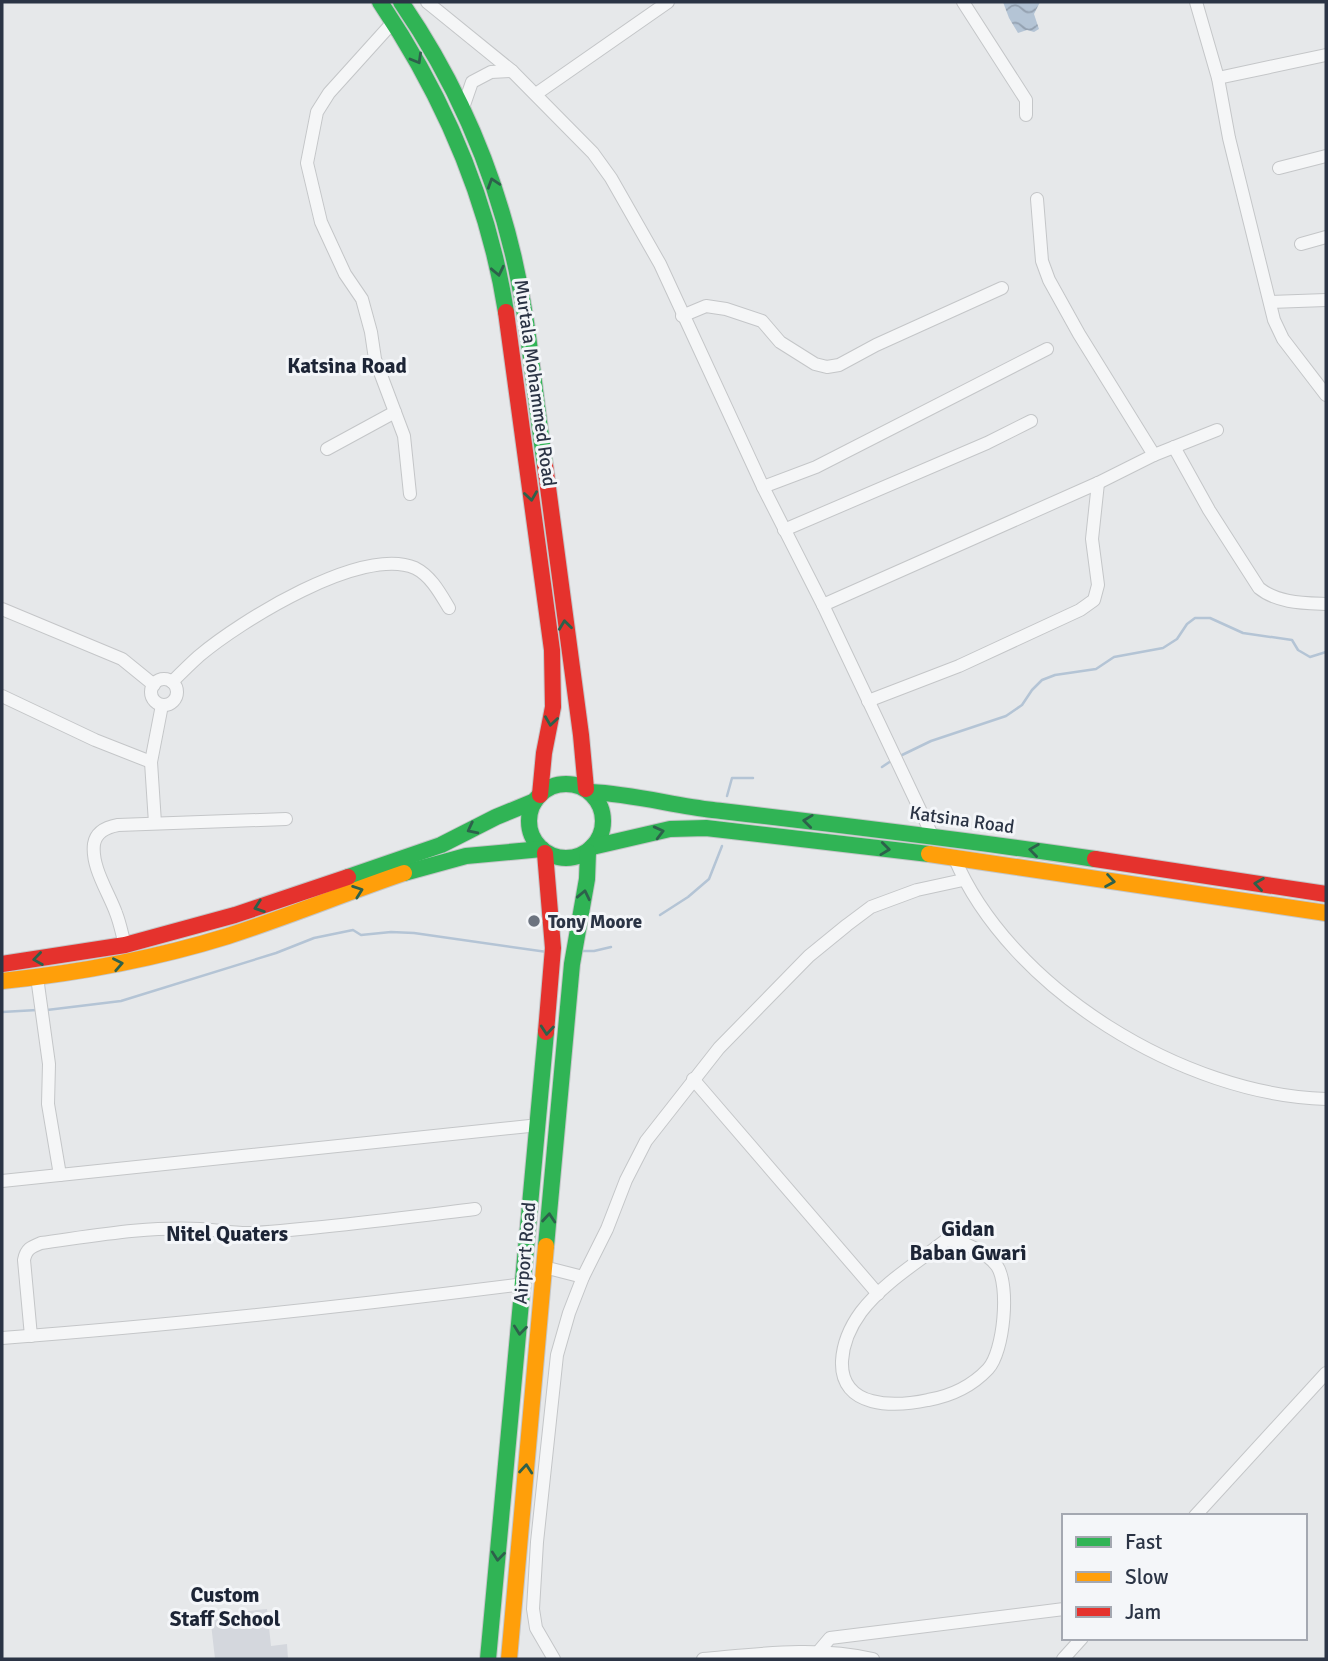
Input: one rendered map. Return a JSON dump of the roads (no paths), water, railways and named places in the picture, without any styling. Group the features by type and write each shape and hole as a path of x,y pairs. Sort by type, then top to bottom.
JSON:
{"main road":[{"name":"Murtala Mohammed Road","path":"380,2 429,80 469,169 491,235 503,295 553,660 553,707 537,798"},
{"name":"Murtala Mohammed Road","path":"401,2 464,105 489,169 517,267 589,791"},
{"path":"2,964 125,945 235,915 441,845 537,798 552,786 565,784 589,791 600,806 602,831 590,850 570,858 544,851 485,854 443,862 211,942 118,964 2,981"},
{"name":"Katsina Road","path":"589,791 677,806 932,835 1326,894"},
{"path":"537,798 530,813 529,825 533,838 544,851"},
{"name":"Katsina Road","path":"590,850 670,829 688,827 954,857 1326,913"},
{"name":"Airport Road","path":"509,1659 572,964 590,850"},
{"name":"Airport Road","path":"486,1655 524,1284 553,962 554,935 544,851"}],"street":[{"path":"426,2 512,71 593,153 611,178 660,264 763,487 823,605 932,835"},
{"path":"536,94 668,2"},
{"path":"963,2 1026,100 1027,115"},
{"path":"1196,2 1218,78 1229,138 1273,320 1283,339 1326,395"},
{"path":"394,21 329,93 317,112 307,163 321,222 345,274 362,299 374,359 404,436 410,494"},
{"path":"1218,78 1326,55"},
{"path":"464,105 472,82 491,72 512,71"},
{"path":"1279,168 1326,156"},
{"path":"1037,200 1042,261 1049,280 1154,455"},
{"path":"1301,244 1326,237"},
{"path":"682,316 706,306 726,309 762,321 780,341 814,364 827,367 839,365 876,345 1002,288"},
{"path":"1270,302 1326,300"},
{"path":"763,487 816,467 1046,349"},
{"path":"327,449 395,412"},
{"path":"784,530 987,443 1031,421"},
{"path":"823,605 1098,483 1154,455 1217,430"},
{"path":"1174,447 1209,510 1259,589 1280,599 1326,604"},
{"path":"868,701 959,666 1080,610 1094,600 1098,585 1092,539 1098,483"},
{"path":"172,682 200,656 238,628 294,594 367,567 402,564 414,568 434,584 449,608"},
{"path":"2,609 122,660 153,685"},
{"path":"160,680 172,682 177,688 177,696 172,703 162,705 152,696 153,685 160,680"},
{"path":"2,696 95,740 151,762"},
{"path":"155,823 151,762 162,705"},
{"path":"125,945 117,915 97,868 94,844 101,831 106,828 155,823 286,819"},
{"path":"954,857 963,880 1028,966 1083,1009 1130,1039 1185,1068 1235,1085 1294,1098 1326,1099"},
{"path":"554,1659 536,1628 534,1619 537,1542 557,1355 583,1276 646,1141 719,1048 809,956 871,907 917,890 963,880"},
{"path":"37,977 50,1064 48,1104 60,1175"},
{"path":"693,1079 878,1294"},
{"path":"2,1181 538,1125"},
{"path":"31,1336 24,1259 30,1247 41,1243 159,1230 201,1229 236,1234 254,1233 475,1209"},
{"path":"946,1240 958,1240 978,1250 998,1267 1003,1290 999,1351 990,1367 970,1384 944,1397 910,1404 866,1400 850,1391 842,1373 844,1342 861,1313 878,1294 946,1240"},
{"path":"544,1267 583,1276"},
{"path":"2,1338 329,1308 524,1284"},
{"path":"1197,1514 1326,1373"},
{"path":"820,1651 830,1638 1062,1609"},
{"path":"1063,1659 1080,1640"},
{"path":"703,1659 820,1651 873,1659"}],"water":[{"path":"1003,2 1040,2 1034,14 1039,29 1018,33"}],"waterway":[{"path":"900,756 931,741 1006,716 1022,705 1042,680 1055,675 1096,669 1114,657 1163,648 1177,639 1187,624 1195,618 1210,618 1243,633 1292,640 1298,650 1310,657 1326,652"},
{"path":"882,767 891,761"},
{"path":"727,796 732,778 753,778"},
{"path":"660,915 709,879 722,846"},
{"path":"47,1010 121,1001 276,953 314,938 353,930 361,935 414,933 547,952"},
{"path":"582,951 611,947"},
{"path":"2,1012 37,1010"}],"place":[{"name":"Tony Moore","path":"534,921"}],"district":[{"name":"Katsina Road","path":"347,366"},
{"name":"Nitel Quaters","path":"227,1234"},
{"name":"Gidan Baban Gwari","path":"968,1241"},
{"name":"Custom Staff School","path":"225,1607"}]}
